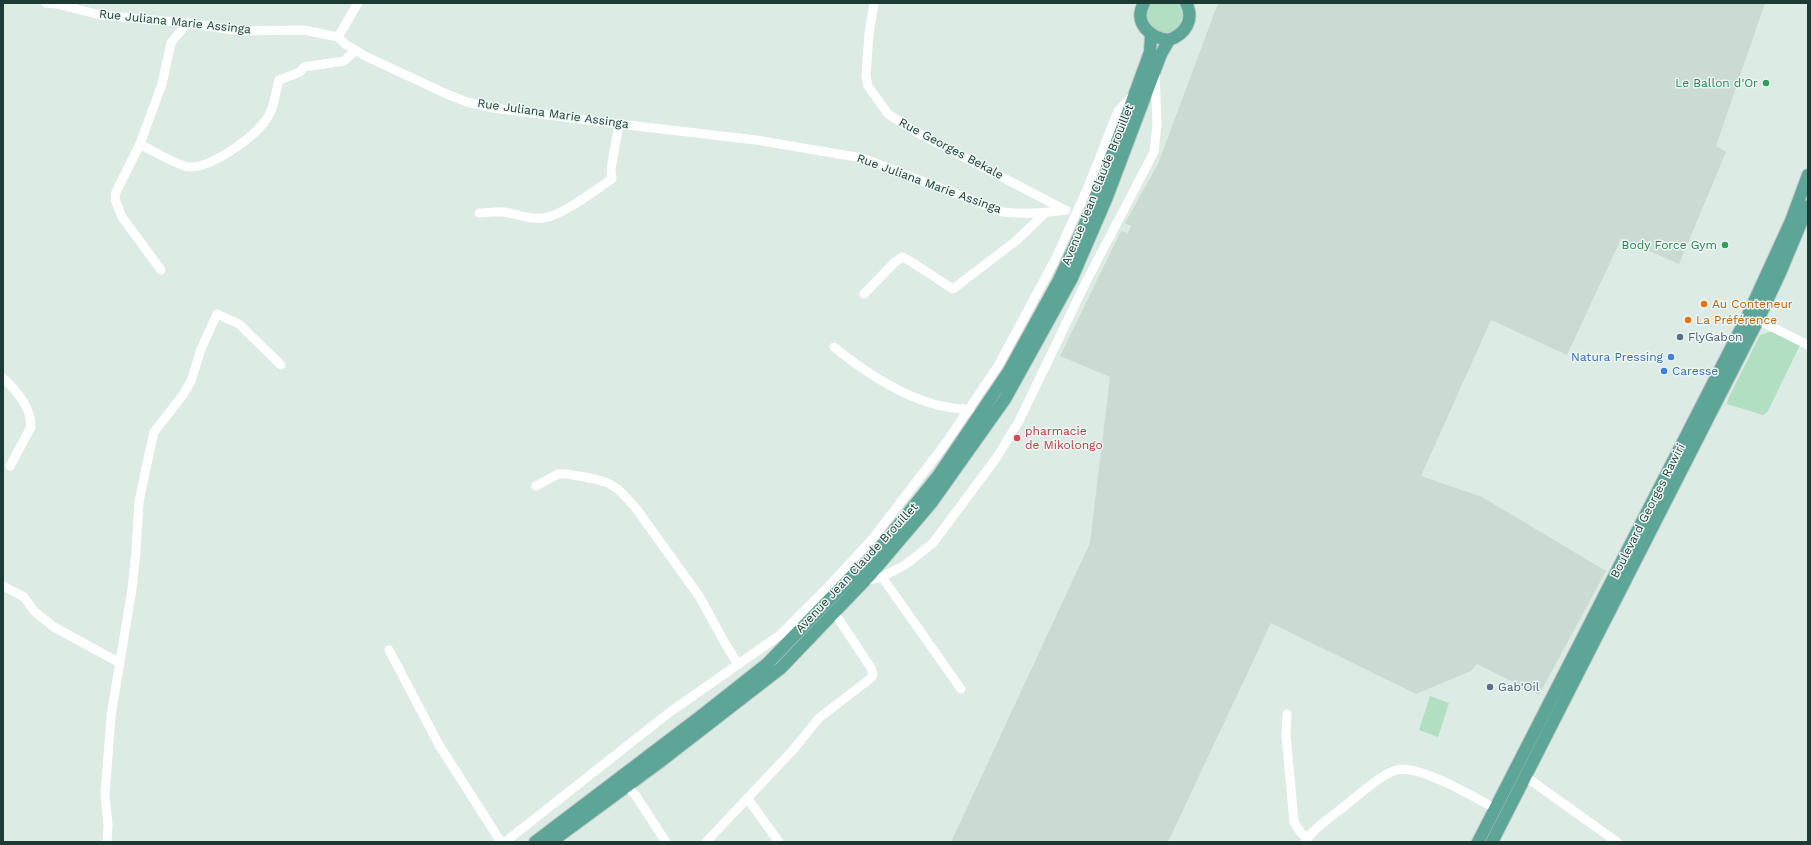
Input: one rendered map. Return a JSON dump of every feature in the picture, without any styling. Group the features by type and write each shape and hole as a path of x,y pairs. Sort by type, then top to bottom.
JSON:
{"main road":[{"path":"1144,3 1141,14 1141,21 1144,28 1151,35 1169,40 1182,33 1187,27 1189,12 1186,3"},
{"name":"Avenue Jean Claude Brouillet","path":"536,842 767,664 875,553 919,500 955,452 995,393 1020,353 1048,302 1089,215 1150,52 1151,35"},
{"name":"Avenue Jean Claude Brouillet","path":"551,842 772,675 892,551 947,482 1004,399 1072,278 1090,237 1161,54 1169,40"},
{"name":"Boulevard Georges Rawiri","path":"1478,842 1748,315 1791,221 1808,174"},
{"name":"Boulevard Georges Rawiri","path":"1492,842 1758,320 1780,273 1808,206"}],"street":[{"name":"Rue Juliana Marie Assinga","path":"46,3 58,4 100,15 187,23 241,31 304,30 338,37 355,51 449,95 468,102 494,108 756,140 862,158 1003,212 1016,214 1045,213 1066,210"},
{"path":"338,37 358,3"},
{"name":"Rue Georges Bekale","path":"874,3 868,34 866,76 868,86 888,114 918,133 1076,215"},
{"path":"161,270 122,217 116,200 116,192 140,144 162,84 171,43 187,23"},
{"path":"140,144 189,167 209,162 238,145 261,125 270,113 279,80 300,72 304,67 344,61 355,51"},
{"path":"864,580 882,577 905,565 933,543 997,457 1019,421 1086,282 1154,152 1157,125 1155,72"},
{"path":"505,842 670,712 780,635 864,549 943,448 998,366 1032,305 1076,215 1118,111 1136,92"},
{"path":"479,213 503,212 520,216 544,218 558,214 612,179 611,169 619,124"},
{"path":"864,294 894,262 902,257 953,289 1017,240 1045,213"},
{"path":"106,842 108,825 106,787 111,716 136,552 139,502 154,432 183,395 190,381 201,348 217,314 239,324 281,365"},
{"path":"1758,320 1808,345"},
{"path":"834,347 869,374 915,397 938,407 970,409"},
{"path":"3,378 18,392 31,421 31,427 10,466"},
{"path":"536,486 558,474 567,474 595,479 608,483 618,489 635,507 695,591 738,664"},
{"path":"882,577 961,689"},
{"path":"3,586 24,597 34,612 54,627 120,663"},
{"path":"706,842 793,750 819,718 873,675 871,668 834,612"},
{"path":"389,650 440,745 501,842"},
{"path":"1287,714 1286,735 1294,822 1306,840 1362,792 1396,770 1420,772 1495,808"},
{"path":"1526,777 1617,842"},
{"path":"627,786 636,796 666,842"},
{"path":"748,798 779,842"}],"shaded area":[{"path":"1218,3 1765,3 1716,146 1726,152 1679,264 1621,239 1567,355 1491,320 1421,476 1482,497 1606,571 1539,695 1477,664 1471,671 1416,694 1271,623 1168,842 951,842 1090,543 1110,377 1060,356 1121,231 1128,233 1131,226 1125,223 1158,164"}],"green space":[{"path":"1152,3 1178,3 1183,14 1179,26 1166,33 1159,32 1154,29 1149,24 1148,18 1148,10"},
{"path":"1774,332 1800,345 1768,411 1763,415 1727,404 1729,397 1760,335"},
{"path":"1430,696 1449,703 1438,737 1419,730"}],"place":[{"name":"Le Ballon d'Or","path":"1766,83"},
{"name":"Body Force Gym","path":"1725,245"},
{"name":"Au Conteneur","path":"1704,304"},
{"name":"La Préférence","path":"1688,320"},
{"name":"FlyGabon","path":"1680,337"},
{"name":"Natura Pressing","path":"1671,357"},
{"name":"Caresse","path":"1664,371"},
{"name":"pharmacie de Mikolongo","path":"1017,438"},
{"name":"Gab'Oil","path":"1490,687"}]}
